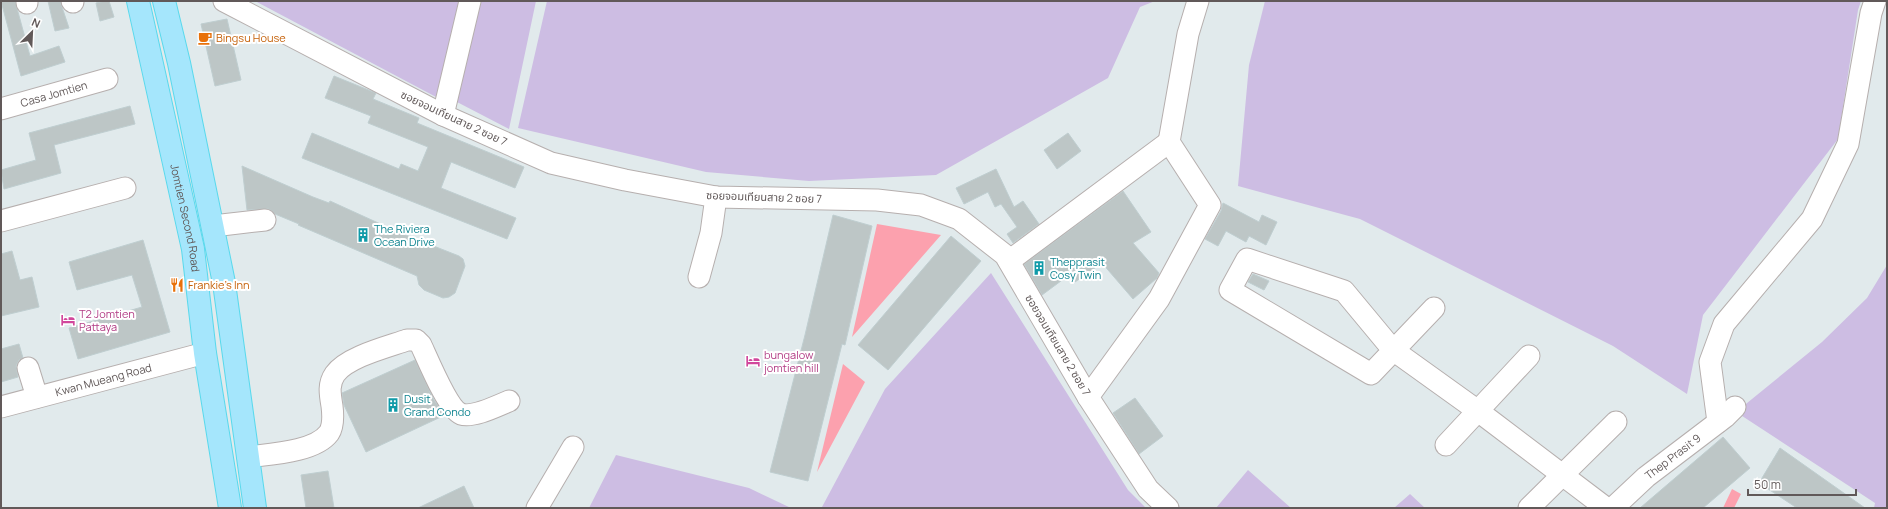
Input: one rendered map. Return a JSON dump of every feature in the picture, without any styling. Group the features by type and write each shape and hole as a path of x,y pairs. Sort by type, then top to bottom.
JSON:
{"main road":[{"name":"Jomtien Second Road","path":"138,1 193,249 205,353 230,508"},
{"path":"164,1 179,63 224,283 255,508"}],"street":[{"name":"ซอยจอมเทียนสาย 2 ซอย 7","path":"224,1 443,115 551,163 625,180 716,197 877,200 921,205 959,219 1005,255 1088,397 1148,489 1168,508"},
{"path":"443,115 470,1"},
{"path":"1009,261 1168,142 1188,34 1198,1"},
{"path":"1718,422 1710,362 1724,324 1812,219 1848,144 1871,13 1875,1"},
{"name":"Casa Jomtien","path":"1,109 108,79"},
{"path":"1088,397 1159,299 1210,205 1168,142"},
{"path":"1,221 125,188"},
{"path":"699,277 711,233 716,197"},
{"path":"213,226 265,220"},
{"path":"1434,308 1393,350 1371,374 1230,290 1247,259 1344,291 1393,350 1478,411 1606,508"},
{"path":"248,457 299,450 319,441 330,432 333,419 329,385 336,373 348,363 406,340 416,340 421,345 452,407 462,414 479,413 509,401"},
{"name":"Kwan Mueang Road","path":"1,407 205,353"},
{"path":"1446,445 1529,356"},
{"path":"28,368 38,397"},
{"name":"Thep Prasit 9","path":"1613,508 1646,477 1718,422 1735,406"},
{"path":"1529,508 1616,422"},
{"path":"538,508 574,447"}],"shaded area":[{"path":"255,1 461,1 438,98"},
{"path":"481,1 536,1 509,129 457,102"},
{"path":"547,1 1155,1 1140,7 1108,78 936,175 809,181 706,172 518,128"},
{"path":"1265,1 1861,1 1858,10 1838,139 1703,315 1687,394 1613,346 1360,219 1238,186 1249,65"},
{"path":"877,224 941,235 852,337"},
{"path":"1887,265 1887,508 1874,508 1875,503 1736,412 1822,342 1867,298"},
{"path":"991,273 1128,490 1146,508 822,507 885,389"},
{"path":"843,364 865,382 817,472"},
{"path":"616,455 749,488 791,508 589,508"},
{"path":"1248,470 1291,508 1216,508"},
{"path":"1732,489 1741,494 1734,508 1723,508"},
{"path":"1410,494 1425,508 1394,508"}],"building":[{"path":"1,1 15,1 30,56 59,46 65,62 21,76"},
{"path":"48,1 60,1 69,28 55,31"},
{"path":"109,1 114,17 100,21 96,3"},
{"path":"227,19 241,80 215,86 201,24"},
{"path":"334,76 376,93 373,99 419,118 417,123 524,167 515,188 451,162 441,188 516,218 507,239 302,158 312,133 399,169 401,164 418,171 428,147 368,123 371,116 325,98"},
{"path":"130,106 135,124 54,145 61,173 4,189 1,170 36,160 29,133"},
{"path":"1068,133 1081,151 1057,169 1044,150"},
{"path":"242,166 313,197 329,203 330,201 398,232 459,256 463,259 465,266 455,293 449,297 443,298 424,290 419,285 417,276 298,225 299,224 275,214 269,209 247,210"},
{"path":"996,169 1014,207 1023,201 1039,224 1013,243 1007,234 1017,227 1001,204 995,207 988,192 964,204 956,188"},
{"path":"1123,191 1151,232 1133,243 1159,273 1157,278 1133,299 1102,263 1075,282 1069,275 1042,295 1024,264"},
{"path":"1223,203 1259,222 1262,215 1277,222 1266,245 1249,236 1246,242 1226,231 1218,246 1205,239 1221,211"},
{"path":"833,215 872,226 845,345 842,344 808,481 770,472 805,335"},
{"path":"951,236 981,261 888,370 858,345"},
{"path":"143,240 170,332 78,359 69,328 142,307 132,275 77,290 69,262"},
{"path":"12,251 20,280 32,277 39,307 1,316 1,254"},
{"path":"1253,274 1269,281 1264,290 1248,282"},
{"path":"19,344 23,358 19,360 16,366 18,377 1,382 1,349"},
{"name":"Dusit Grand Condo","path":"415,360 434,400 445,415 366,452 344,405 342,393"},
{"path":"1135,398 1163,436 1139,454 1113,413"},
{"path":"1723,437 1750,468 1703,508 1640,508"},
{"path":"1780,448 1865,508 1797,508 1759,483"},
{"path":"328,471 334,508 306,508 301,475"},
{"path":"464,486 474,508 418,508"}],"place":[{"name":"Bingsu House","path":"205,38"},
{"name":"The Riviera Ocean Drive","path":"363,235"},
{"name":"Thepprasit Cosy Twin","path":"1039,268"},
{"name":"Frankie's Inn","path":"177,285"},
{"name":"T2 Jomtien Pattaya","path":"68,320"},
{"name":"bungalow jomtien hill","path":"753,361"},
{"name":"Dusit Grand Condo","path":"393,405"}]}
